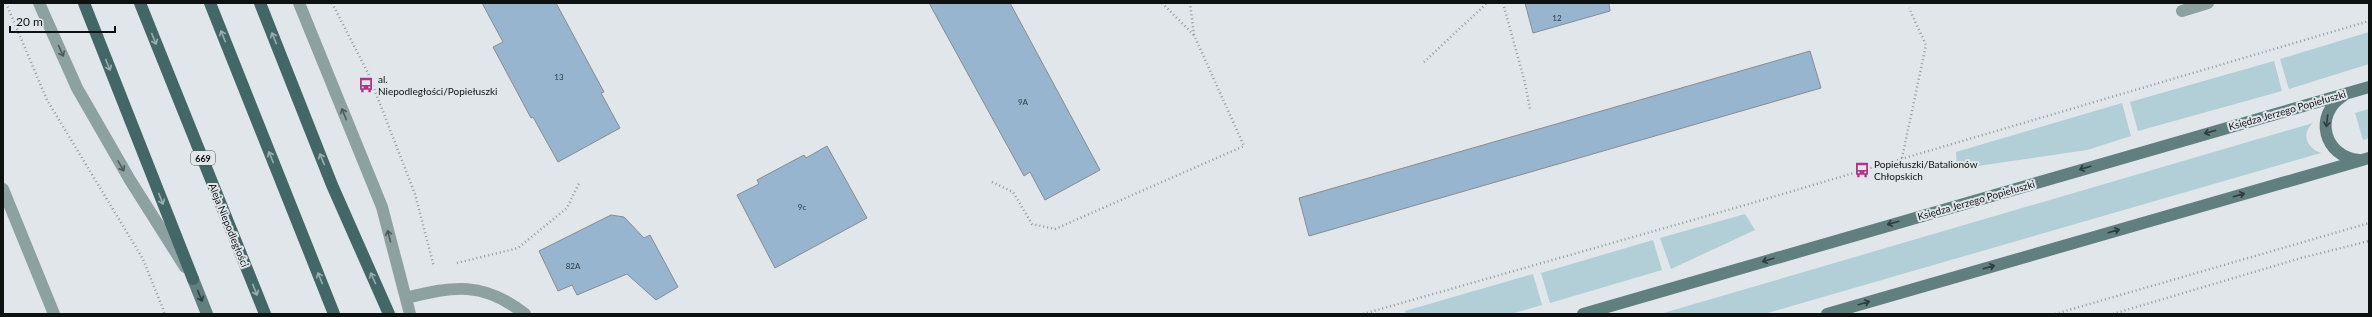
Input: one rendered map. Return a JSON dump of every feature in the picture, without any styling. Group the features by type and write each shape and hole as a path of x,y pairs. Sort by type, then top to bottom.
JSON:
{"main road":[{"path":"84,3 207,314"},
{"name":"Aleja Niepodległości","path":"140,3 265,314"},
{"path":"210,3 334,314"},
{"path":"260,3 332,185 389,314"},
{"name":"Księdza Jerzego Popiełuszki","path":"1583,314 2369,87"},
{"path":"2349,93 2337,100 2330,108 2326,120 2326,132 2330,144 2338,154 2347,159 2364,159"},
{"path":"1827,314 2364,159"}],"street":[{"path":"39,3 77,88 130,180 192,279"},
{"path":"299,3 382,207 410,314"},
{"path":"2182,11 2208,3"},
{"path":"3,189 54,314"},
{"path":"406,298 441,289 468,287 487,291 510,302 524,314"}],"path":[{"path":"6,3 47,100 143,259 165,314"},
{"path":"332,3 368,73 415,194 435,268 442,266"},
{"path":"1162,3 1194,35"},
{"path":"992,182 1013,192 1032,224 1055,229 1244,146 1194,35 1190,3"},
{"path":"1424,62 1487,3"},
{"path":"1503,3 1525,83 1530,109"},
{"path":"1902,158 1926,45 1909,8"},
{"path":"1363,314 2369,21"},
{"path":"450,264 518,248 567,208 579,183"},
{"path":"2055,314 2369,223"},
{"path":"2112,314 2300,258 2369,241"}],"shaded area":[{"path":"2369,32 2369,64 2289,89 2280,59"},
{"path":"2274,61 2282,91 2138,131 2130,102"},
{"path":"2122,103 2131,136 2087,150 1957,169 1956,152"},
{"path":"2369,109 2369,138 2363,140 2355,113"},
{"path":"2313,123 2307,131 2307,140 2312,148 2321,153 1764,314 1660,314"},
{"path":"1745,214 1755,230 1671,269 1660,238"},
{"path":"1653,240 1662,270 1550,303 1541,273"},
{"path":"1533,274 1542,305 1511,314 1406,314 1405,311"}],"building":[{"path":"482,3 556,3 604,92 601,93 620,128 558,162 533,117 531,118 493,47 503,42"},
{"path":"929,3 1010,3 1100,170 1045,200 1030,172 1024,176"},
{"path":"1525,3 1609,3 1610,11 1533,33"},
{"path":"1810,51 1821,88 1309,236 1299,198"},
{"path":"827,146 867,218 775,268 737,195 759,184 757,180 804,155 806,158"},
{"path":"611,215 624,217 644,238 650,235 678,287 656,300 627,274 577,295 572,285 558,291 539,251"}],"place":[{"name":"al. Niepodległości/Popiełuszki","path":"366,85"},
{"name":"Popiełuszki/Batalionów Chłopskich","path":"1862,170"}]}
